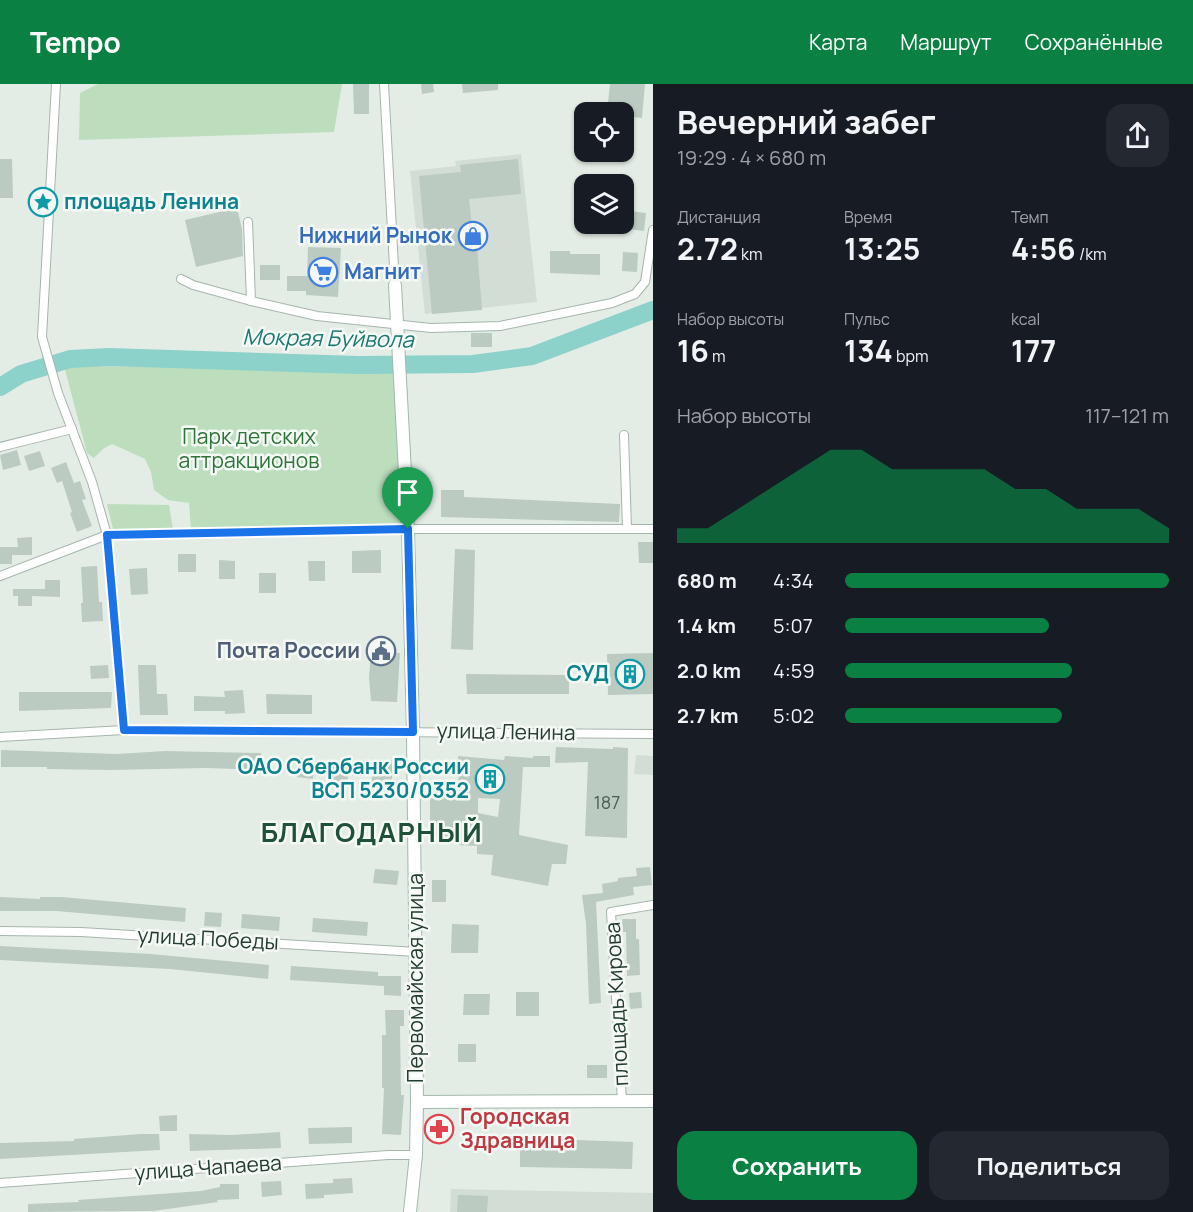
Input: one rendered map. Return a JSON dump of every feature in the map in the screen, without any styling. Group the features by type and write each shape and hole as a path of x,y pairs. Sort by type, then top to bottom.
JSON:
{"main road":[{"name":"Первомайская улица","path":"395,285 408,529 417,952 416,1155 410,1212"},
{"path":"417,1102 653,1101"}],"street":[{"path":"56,84 42,337 58,393 92,482 107,535 124,730"},
{"path":"384,84 395,285"},
{"path":"248,222 251,301"},
{"path":"181,279 193,285 251,301 317,316 431,327 500,326 612,303 635,294 645,282 653,230"},
{"path":"0,447 72,429"},
{"path":"624,435 627,529"},
{"path":"0,576 107,535 408,529 653,529"},
{"name":"улица Ленина","path":"0,737 124,730 653,734"},
{"name":"площадь Кирова","path":"622,1101 611,912 653,905"},
{"name":"улица Победы","path":"0,931 81,932 417,952"},
{"name":"улица Чапаева","path":"0,1183 388,1155 416,1155"}],"shaded area":[{"name":"Нижний Рынок","path":"521,154 537,302 425,314 410,171 456,166 455,161"},
{"path":"636,755 653,756 653,775 634,774"},
{"path":"451,1189 653,1193 653,1212 450,1212"}],"green space":[{"path":"98,84 342,84 334,132 79,140 80,93"},
{"name":"Парк детских аттракционов","path":"64,366 393,368 405,526 191,530 189,503 168,500 154,490 151,472 145,459 112,444 94,458 87,453"},
{"path":"107,504 169,505 173,529 113,529"}],"building":[{"path":"353,84 369,84 369,114 354,114"},
{"path":"421,84 433,84 434,92 422,94"},
{"path":"462,84 498,84 498,90 463,93"},
{"path":"610,84 645,84 642,118 634,117 634,102 608,102"},
{"path":"0,159 12,159 13,198 0,198"},
{"path":"518,159 521,194 469,199 473,235 476,234 482,310 432,314 419,176 461,172 460,165"},
{"path":"237,208 242,229 243,256 196,267 185,220"},
{"path":"634,212 646,213 644,231 634,230"},
{"name":"Магнит","path":"308,247 341,248 338,297 306,295 306,291 287,291 287,276 307,276"},
{"path":"550,251 600,254 600,275 550,273"},
{"path":"623,252 638,253 637,272 622,271"},
{"path":"260,265 280,265 280,280 260,280"},
{"path":"471,333 492,333 492,347 471,347"},
{"path":"17,450 21,465 3,470 0,455"},
{"path":"40,451 45,466 29,471 24,456"},
{"path":"66,462 74,483 80,481 86,499 82,500 92,526 77,532 62,481 57,483 51,468"},
{"path":"441,490 464,490 464,497 620,504 619,522 441,517"},
{"path":"32,537 32,555 12,555 12,564 0,564 0,547 18,547 17,538"},
{"path":"638,542 653,542 653,563 639,563"},
{"path":"455,549 475,550 473,650 451,649"},
{"path":"381,550 381,573 352,573 352,551"},
{"path":"178,554 196,554 196,572 178,572"},
{"path":"219,560 235,561 235,579 219,579"},
{"path":"308,561 325,561 325,581 309,581"},
{"path":"97,566 99,602 102,602 103,621 82,622 81,567"},
{"path":"147,568 148,594 131,595 129,569"},
{"path":"259,573 276,573 276,593 259,593"},
{"path":"45,580 60,580 60,597 32,596 32,606 18,606 18,596 13,596 13,589 45,589"},
{"path":"371,653 400,653 397,702 371,701 369,677"},
{"name":"СУД","path":"653,653 653,694 608,695 607,654"},
{"path":"108,665 109,678 91,679 90,666"},
{"path":"138,665 156,665 157,694 167,694 168,715 140,715"},
{"path":"466,674 569,675 569,694 467,694"},
{"path":"243,690 245,713 194,711 194,696 225,697 224,691"},
{"path":"19,692 112,692 111,708 19,711"},
{"path":"266,694 312,695 312,714 267,714"},
{"path":"556,747 628,748 627,838 585,836 588,762 555,763"},
{"path":"1,750 117,754 165,751 261,753 262,770 1,767"},
{"path":"458,756 504,760 505,756 533,758 533,756 550,756 550,767 523,767 519,835 568,845 566,864 552,864 548,886 491,875 493,855 477,854 477,846 459,845 459,838 430,838 430,791 459,792","holes":["478,798 500,799 498,817 478,813"]},
{"path":"298,758 314,759 313,779 297,777"},
{"path":"373,760 392,760 392,782 372,781"},
{"path":"332,763 349,765 347,787 330,786"},
{"path":"650,867 652,885 633,887 634,895 596,902 601,1003 589,1004 586,924 582,895 603,893 602,884 618,881 618,878 637,876 636,868"},
{"path":"375,869 399,871 397,885 373,883"},
{"path":"432,880 446,880 446,902 432,902"},
{"path":"0,897 40,899 40,897 61,897 186,908 185,922 56,911 0,911"},
{"path":"205,912 222,913 221,927 204,926"},
{"path":"242,914 280,917 279,931 241,928"},
{"path":"313,918 368,922 367,936 312,932"},
{"path":"622,919 636,919 640,975 627,976 626,932 623,932"},
{"path":"452,924 479,925 478,953 451,953"},
{"path":"0,946 151,954 269,965 268,979 170,969 0,960"},
{"path":"291,966 378,972 378,976 401,976 401,996 384,995 384,986 290,980"},
{"path":"516,992 539,992 539,1016 516,1016"},
{"path":"641,992 642,1008 630,1009 629,993"},
{"path":"464,994 490,994 489,1015 463,1015"},
{"path":"385,1010 404,1010 404,1026 400,1026 401,1095 404,1095 401,1135 382,1134 384,1088 382,1088 382,1035 386,1035"},
{"path":"458,1044 476,1044 476,1062 458,1062"},
{"path":"587,1065 607,1065 607,1078 587,1078"},
{"path":"177,1115 177,1131 160,1131 159,1116"},
{"path":"352,1127 352,1143 309,1144 308,1128"},
{"path":"280,1132 281,1148 190,1151 189,1134 232,1135"},
{"path":"159,1134 160,1150 0,1159 0,1143 74,1141 74,1139"},
{"path":"520,1138 633,1142 632,1169 520,1167"},
{"path":"352,1178 353,1193 306,1199 305,1184 333,1183 333,1179"},
{"path":"281,1181 282,1195 262,1197 261,1182"},
{"path":"220,1184 239,1184 239,1199 217,1200 218,1202 153,1211 28,1212 28,1204 79,1202 78,1200 201,1191 220,1187"},
{"path":"458,1195 488,1196 487,1212 457,1212"}],"waterway":[{"name":"Мокрая Буйвола","path":"0,387 21,374 70,359 109,357 358,365 473,364 532,356 653,310"}],"place":[{"name":"площадь Ленина","path":"43,202"},
{"name":"Нижний Рынок","path":"473,236"},
{"name":"Магнит","path":"323,272"},
{"name":"Почта России","path":"381,651"},
{"name":"СУД","path":"630,674"},
{"name":"ОАО Сбербанк России ВСП 5230/0352","path":"490,779"},
{"name":"Городская Здравница","path":"439,1129"}],"district":[{"name":"БЛАГОДАРНЫЙ","path":"372,833"}],"route":[{"path":"408,529 413,732 124,730 107,535 408,529"}]}
